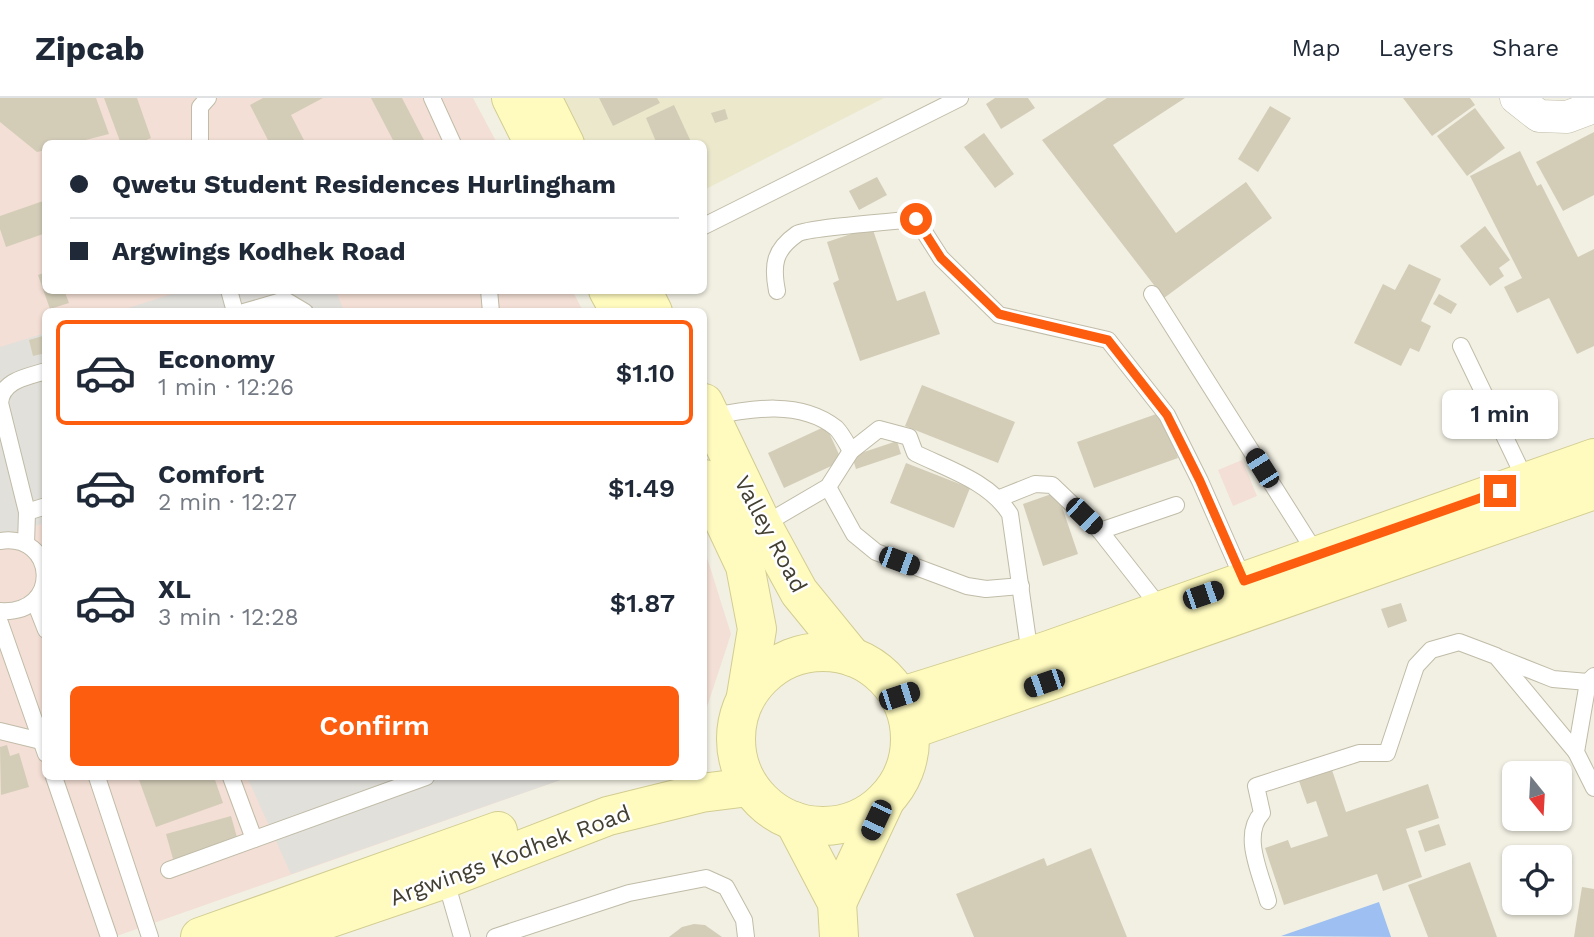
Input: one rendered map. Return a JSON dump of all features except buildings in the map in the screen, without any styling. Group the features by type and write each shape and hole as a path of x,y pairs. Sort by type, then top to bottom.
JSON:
{"main road":[{"path":"511,98 532,140"},
{"path":"542,98 563,140"},
{"name":"Valley Road","path":"707,415 799,592 852,657"},
{"path":"905,713 1030,655 1594,458"},
{"name":"Valley Road","path":"707,485 745,566 755,617 757,629 746,696"},
{"path":"905,713 1594,490"},
{"path":"838,920 886,799 900,779 909,755 905,713 879,672 852,657 822,652 792,657 765,673 746,696 737,724 719,747 761,801 776,813 812,825 852,821 886,799"},
{"name":"Argwings Kodhek Road","path":"275,937 646,780"},
{"name":"Argwings Kodhek Road","path":"200,937 608,816 701,793 749,787"},
{"path":"794,821 838,920"}],"street":[{"path":"1516,98 1539,116 1567,117 1594,107"}],"lane":[{"path":"200,140 200,107 208,98"},
{"path":"432,98 451,140"},
{"path":"707,224 960,98"},
{"path":"777,290 773,269 781,249 799,232 916,219 941,258 999,314 1108,340 1167,415 1200,481 1244,581"},
{"path":"1152,294 1317,555"},
{"path":"258,308 285,300 298,308"},
{"path":"1461,346 1526,481"},
{"path":"26,544 27,512 0,403 1,394 7,386 19,379 42,372"},
{"path":"707,413 788,408 815,416 838,429 851,451"},
{"path":"763,526 828,487 851,451 879,429 909,437 915,453 1000,498 1010,514 1030,655"},
{"path":"0,477 17,472"},
{"path":"1000,498 1035,484 1052,485 1100,531 1162,610"},
{"path":"828,487 854,534 876,552 967,586 986,589 1021,586"},
{"path":"1100,531 1176,505"},
{"path":"27,512 42,507"},
{"path":"0,541 10,540 26,544 42,560"},
{"path":"0,611 16,612 35,602 42,591"},
{"path":"35,602 42,620"},
{"path":"0,623 42,744"},
{"path":"1268,901 1251,835 1254,821 1262,813 1256,786 1359,753 1387,752 1416,666 1431,650 1459,642 1553,679 1591,679 1576,752"},
{"path":"1496,656 1576,752 1594,788"},
{"path":"0,731 42,747"},
{"path":"55,780 109,937"},
{"path":"98,780 150,937"},
{"path":"232,780 254,839"},
{"path":"169,870 412,780"},
{"path":"441,866 462,937"},
{"path":"495,937 629,893 706,878 726,887 744,920 746,937"}],"shaded area":[{"path":"0,98 473,98 495,140 42,140 42,294 574,294 581,308 42,308 42,780 560,780 114,937 0,937"},
{"path":"561,98 884,98 707,188 707,140 584,140"},
{"path":"172,294 337,294 343,308 128,308"},
{"path":"42,334 42,524 0,536 0,347"},
{"path":"1242,460 1257,496 1233,506 1218,470"},
{"path":"707,558 731,634 707,707"},
{"path":"248,780 560,780 291,874"}],"water":[{"path":"1379,902 1391,937 1281,936"}],"route":[{"path":"916,219 941,258 999,314 1108,340 1167,415 1200,481 1244,581 1500,491"}]}
